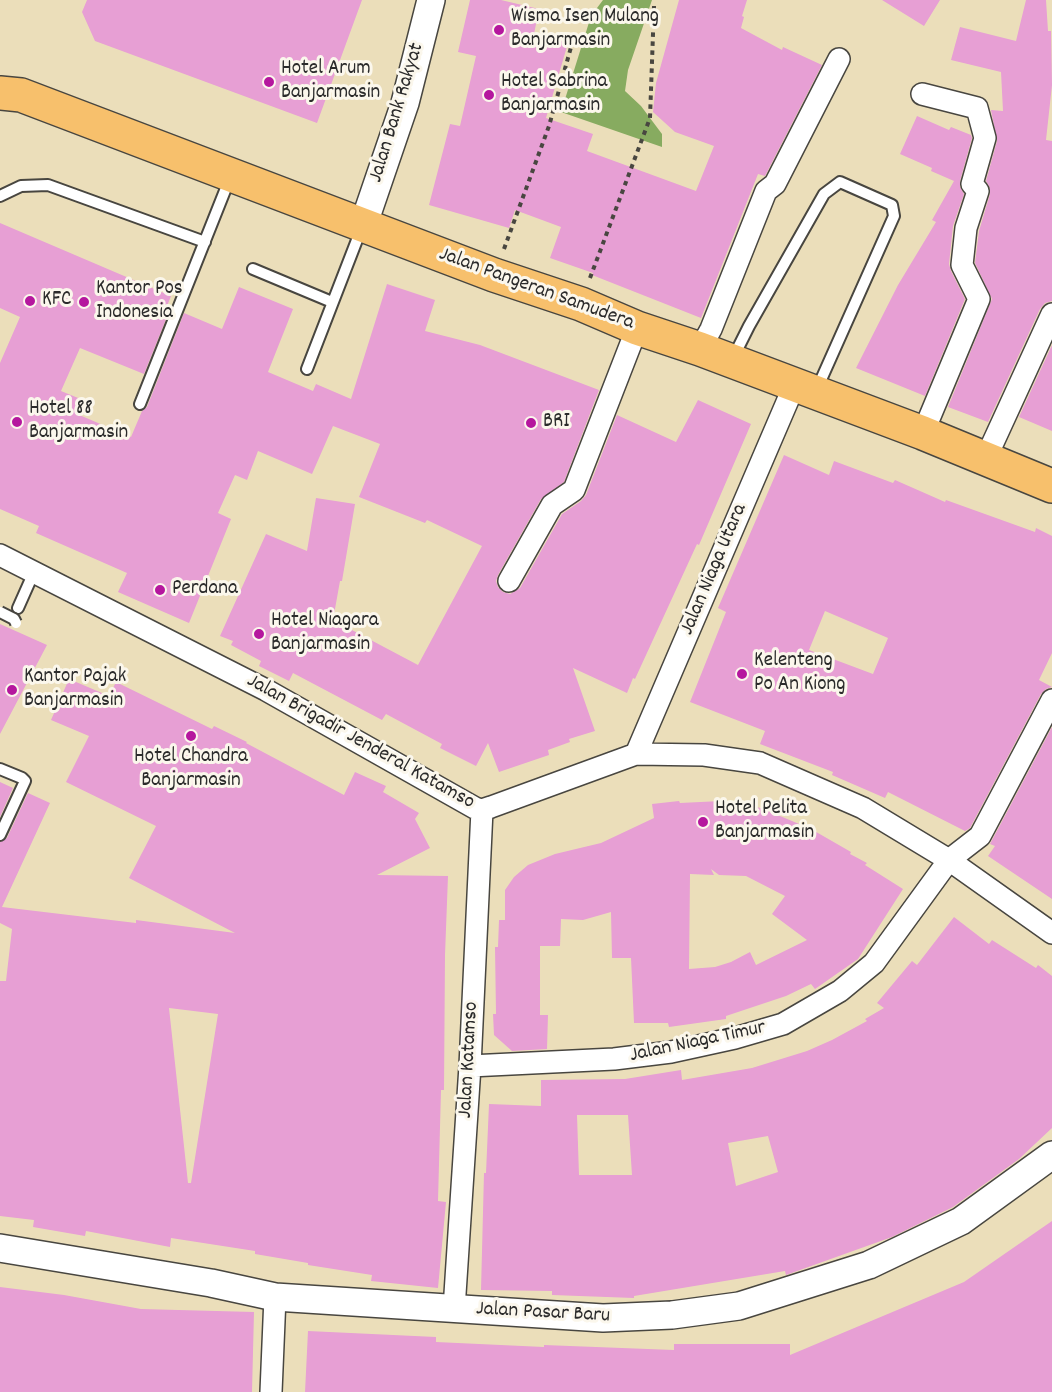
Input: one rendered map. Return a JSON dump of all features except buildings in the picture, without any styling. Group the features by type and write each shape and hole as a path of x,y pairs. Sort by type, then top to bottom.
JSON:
{"highway":[{"name":"Jalan Pangeran Samudera","path":"7,88 363,226 494,275 581,304 637,328 700,349 923,433 1052,486"}],"street":[{"name":"Jalan Bank Rakyat","path":"363,226 405,103 431,0"},
{"path":"700,349 711,329 766,190 775,184 839,58"},
{"path":"922,94 977,108 985,138 972,184 978,191 966,228 962,265 979,299 923,433"},
{"path":"985,460 1052,314"},
{"path":"509,581 552,505 574,490 637,328"},
{"name":"Jalan Niaga Utara","path":"636,754 804,390"},
{"name":"Jalan Brigadir Jenderal Katamso","path":"0,555 266,690 482,810 636,754 704,755 760,763 863,808 949,860 1052,933"},
{"name":"Jalan Niaga Timur","path":"470,1066 614,1059 659,1054 735,1038 783,1024 840,991 874,963 949,860 980,836 1052,700"},
{"name":"Jalan Katamso","path":"454,1309 470,1066 482,810"},
{"name":"Jalan Pasar Baru","path":"0,1248 211,1283 275,1297 603,1318 672,1315 739,1306 868,1264 961,1221 1052,1155"},
{"path":"271,1392 275,1297"}],"lane":[{"path":"140,404 231,176"},
{"path":"731,361 825,194 840,182 892,205 894,216 804,390"},
{"path":"0,196 21,186 48,185 205,242"},
{"path":"307,369 363,226"},
{"path":"253,269 332,302"},
{"path":"18,608 34,572"},
{"path":"0,612 14,619 15,627"},
{"path":"0,769 25,781 0,835"}],"path":[{"path":"581,304 650,118 654,6"},
{"path":"494,275 549,126 573,40"}],"green space":[{"path":"603,0 652,0 628,70 625,91 641,106 662,134 662,147 561,112 591,16"}],"place":[{"name":"Wisma Isen Mulang Banjarmasin","path":"499,30"},
{"name":"Hotel Arum Banjarmasin","path":"269,82"},
{"name":"Hotel Sabrina Banjarmasin","path":"489,95"},
{"name":"KFC","path":"30,301"},
{"name":"Kantor Pos Indonesia","path":"84,302"},
{"name":"Hotel 88 Banjarmasin","path":"17,422"},
{"name":"BRI","path":"531,423"},
{"name":"Perdana","path":"160,590"},
{"name":"Hotel Niagara Banjarmasin","path":"259,634"},
{"name":"Kelenteng Po An Kiong","path":"742,674"},
{"name":"Kantor Pajak Banjarmasin","path":"12,690"},
{"name":"Hotel Chandra Banjarmasin","path":"191,736"},
{"name":"Hotel Pelita Banjarmasin","path":"703,822"}]}
